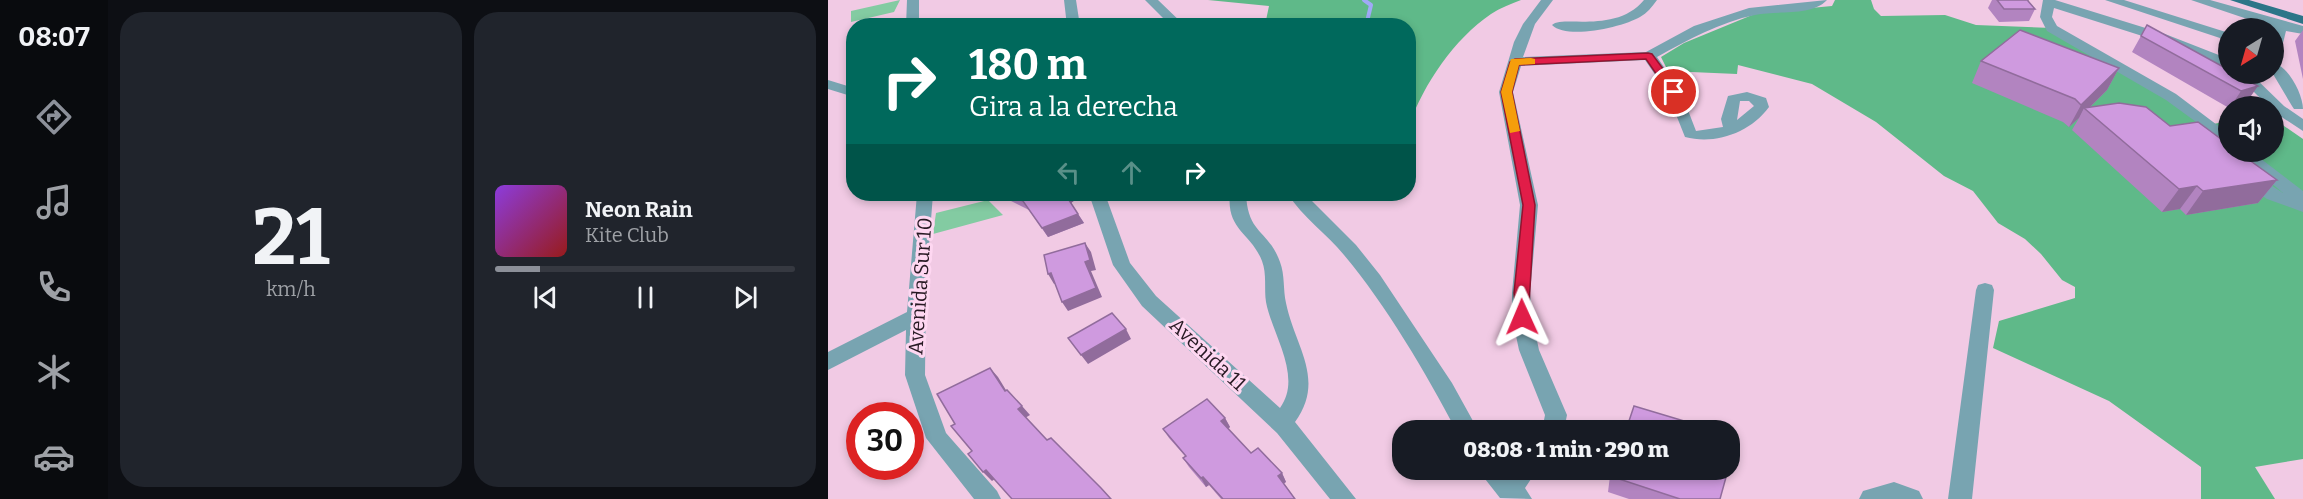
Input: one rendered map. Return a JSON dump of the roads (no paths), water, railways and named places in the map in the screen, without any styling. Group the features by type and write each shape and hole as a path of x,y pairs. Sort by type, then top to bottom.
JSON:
{"main road":[{"path":"2236,0 2303,20"},
{"path":"2268,0 2303,10"}],"street":[{"path":"913,18 914,0"},
{"path":"1070,0 1073,18"},
{"path":"1151,0 1170,18"},
{"path":"1547,0 1529,24 1506,92 1529,205 1521,293 1522,317 1529,350 1556,415 1555,420"},
{"path":"1558,25 1581,27 1617,22 1644,9 1651,0"},
{"path":"1515,62 1648,56 1699,29 1754,11 1812,5 1821,0"},
{"path":"2083,0 2218,47"},
{"path":"2111,0 2218,34"},
{"path":"2197,0 2255,18"},
{"path":"2218,60 2105,18 2048,1 2046,17 2052,28 2171,97 2218,133"},
{"path":"2105,18 2120,13"},
{"path":"2284,27 2303,30"},
{"path":"1648,56 1674,92 1690,134 1701,138 1715,136 1731,128"},
{"path":"2284,81 2299,106"},
{"path":"828,84 846,90"},
{"path":"2253,84 2279,109 2303,126"},
{"path":"2255,162 2303,200"},
{"path":"2229,166 2273,195 2303,206"},
{"name":"Avenida Sur 10","path":"924,201 916,316 915,375 937,438 989,499"},
{"name":"Avenida 11","path":"1099,201 1122,265 1149,301 1282,423 1344,499"},
{"path":"1238,201 1237,216 1271,261 1276,307 1298,373 1300,392 1298,402 1282,423"},
{"path":"1303,201 1350,250 1373,280 1445,389 1462,420"},
{"path":"1960,499 1985,290"},
{"path":"828,362 916,316"},
{"path":"1499,480 1514,494 1521,480"},
{"path":"1871,499 1894,493 1911,499"}],"waterway":[{"path":"1364,0 1371,5 1368,18"}]}
